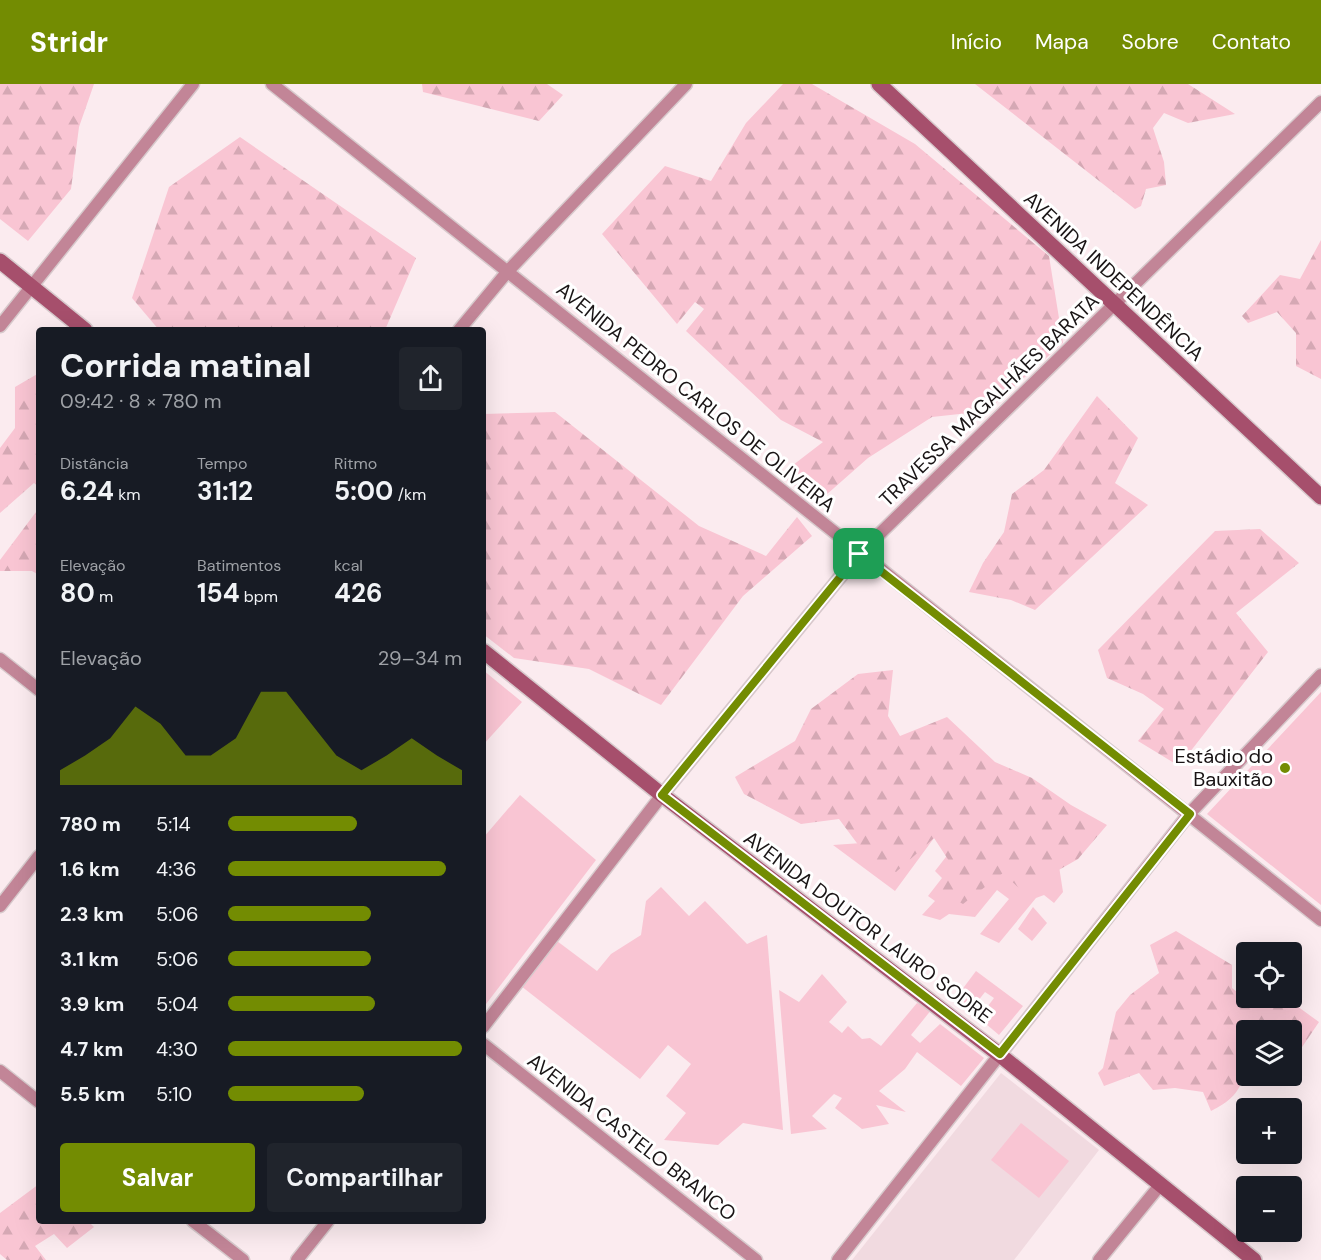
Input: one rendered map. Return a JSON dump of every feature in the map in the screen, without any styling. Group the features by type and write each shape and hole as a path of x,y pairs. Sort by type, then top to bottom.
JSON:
{"street":[{"path":"0,326 193,84"},
{"name":"AVENIDA PEDRO CARLOS DE OLIVEIRA","path":"273,84 859,554 1321,920"},
{"path":"461,327 508,271 686,84"},
{"name":"AVENIDA INDEPENDÊNCIA","path":"879,84 1113,306 1321,497"},
{"name":"TRAVESSA MAGALHÃES BARATA","path":"486,1023 662,795 859,554 1321,102"},
{"path":"0,261 82,327"},
{"name":"AVENIDA DOUTOR LAURO SODRE","path":"486,653 662,795 1000,1054 1254,1260"},
{"path":"0,659 36,688"},
{"path":"838,1260 1190,814 1321,675"},
{"path":"0,906 36,860"},
{"name":"AVENIDA CASTELO BRANCO","path":"486,1046 756,1260"},
{"path":"0,1071 36,1100"},
{"path":"1099,1260 1161,1184"},
{"path":"197,1224 243,1260"},
{"path":"297,1260 326,1224"}],"shaded area":[{"path":"1001,1073 1099,1150 1014,1260 852,1260"}],"green space":[{"path":"0,84 94,84 79,127 71,189 28,241 0,219"},
{"path":"422,84 547,84 563,95 539,121 423,92"},
{"path":"783,84 812,84 915,144 1049,256 1063,343 987,411 932,417 868,458 817,503 780,475 823,442 781,420 686,331 704,309 695,302 677,324 602,234 665,166 711,181 746,123"},
{"path":"975,84 1188,84 1235,114 1188,123 1164,113 1153,128 1164,162 1166,185 1146,189 1141,206 1135,209"},
{"path":"240,137 416,258 386,327 156,327 132,298 169,187"},
{"path":"1321,240 1321,379 1296,366 1296,333 1277,312 1248,323 1242,316 1280,275 1300,279"},
{"path":"36,375 36,485 34,483 0,513 0,448 15,428 15,387"},
{"path":"1097,396 1138,438 1115,483 1148,505 1035,610 1011,600 969,592 983,563 1004,532 1012,494 1044,470"},
{"path":"555,412 699,526 766,556 797,517 812,536 743,596 661,705 589,669 514,658 486,636 486,414"},
{"path":"36,512 36,573 32,571 0,571 0,560"},
{"path":"1260,529 1299,563 1236,613 1268,652 1179,766 1138,741 1164,709 1143,694 1107,678 1098,650 1215,531"},
{"path":"893,670 888,716 900,736 947,717 995,762 1032,778 1071,805 1107,825 1078,859 1022,891 1003,873 963,904 939,891 953,867 934,838 896,872 865,854 839,819 801,824 744,794 735,777 795,741 811,709 858,674"},
{"path":"486,672 522,702 486,742"},
{"name":"Estádio do Bauxitão","path":"1321,692 1321,905 1207,814"},
{"path":"520,795 596,860 486,1004 486,835"},
{"path":"1053,828 1063,892 1054,903 1044,895 1036,898 999,943 980,934 1009,899 997,890 975,917 949,914 940,920 922,915 935,901 928,896 942,878 935,871 963,835"},
{"path":"934,838 895,891 833,845"},
{"path":"661,887 689,916 705,901 747,944 767,935 783,1130 743,1123 718,1145 664,1140 686,1113 666,1096 691,1064 668,1045 640,1079 521,986 557,941 597,971 611,954 641,935 646,901"},
{"path":"1033,907 1047,923 1032,941 1018,929"},
{"path":"1176,931 1232,965 1232,988 1236,991 1236,1008 1300,1008 1319,1022 1302,1047 1302,1020 1236,1020 1236,1086 1239,1086 1224,1104 1211,1111 1203,1092 1175,1088 1153,1090 1139,1073 1104,1086 1098,1073 1103,1068 1116,1012 1130,995 1159,973 1150,945"},
{"path":"976,971 1023,1006 999,1035 979,1018 994,998 985,992 970,1011 955,999"},
{"path":"822,974 847,1002 829,1022 842,1033 848,1026 862,1039 870,1038 881,1046 917,1003 932,1009 911,1035 920,1043 940,1024 984,1058 961,1086 917,1052 905,1069 879,1091 906,1112 876,1105 889,1124 862,1129 835,1108 842,1098 834,1094 812,1116 827,1129 791,1134 779,990 799,1002"},
{"path":"1021,1123 1069,1161 1039,1198 991,1160"},
{"path":"36,1186 36,1224 91,1224 94,1227 67,1248 54,1234 35,1246 46,1260 7,1260 0,1254 0,1213"}],"place":[{"name":"Estádio do Bauxitão","path":"1285,768"}],"route":[{"path":"859,554 1190,814 1000,1054 662,795 859,554"}]}
